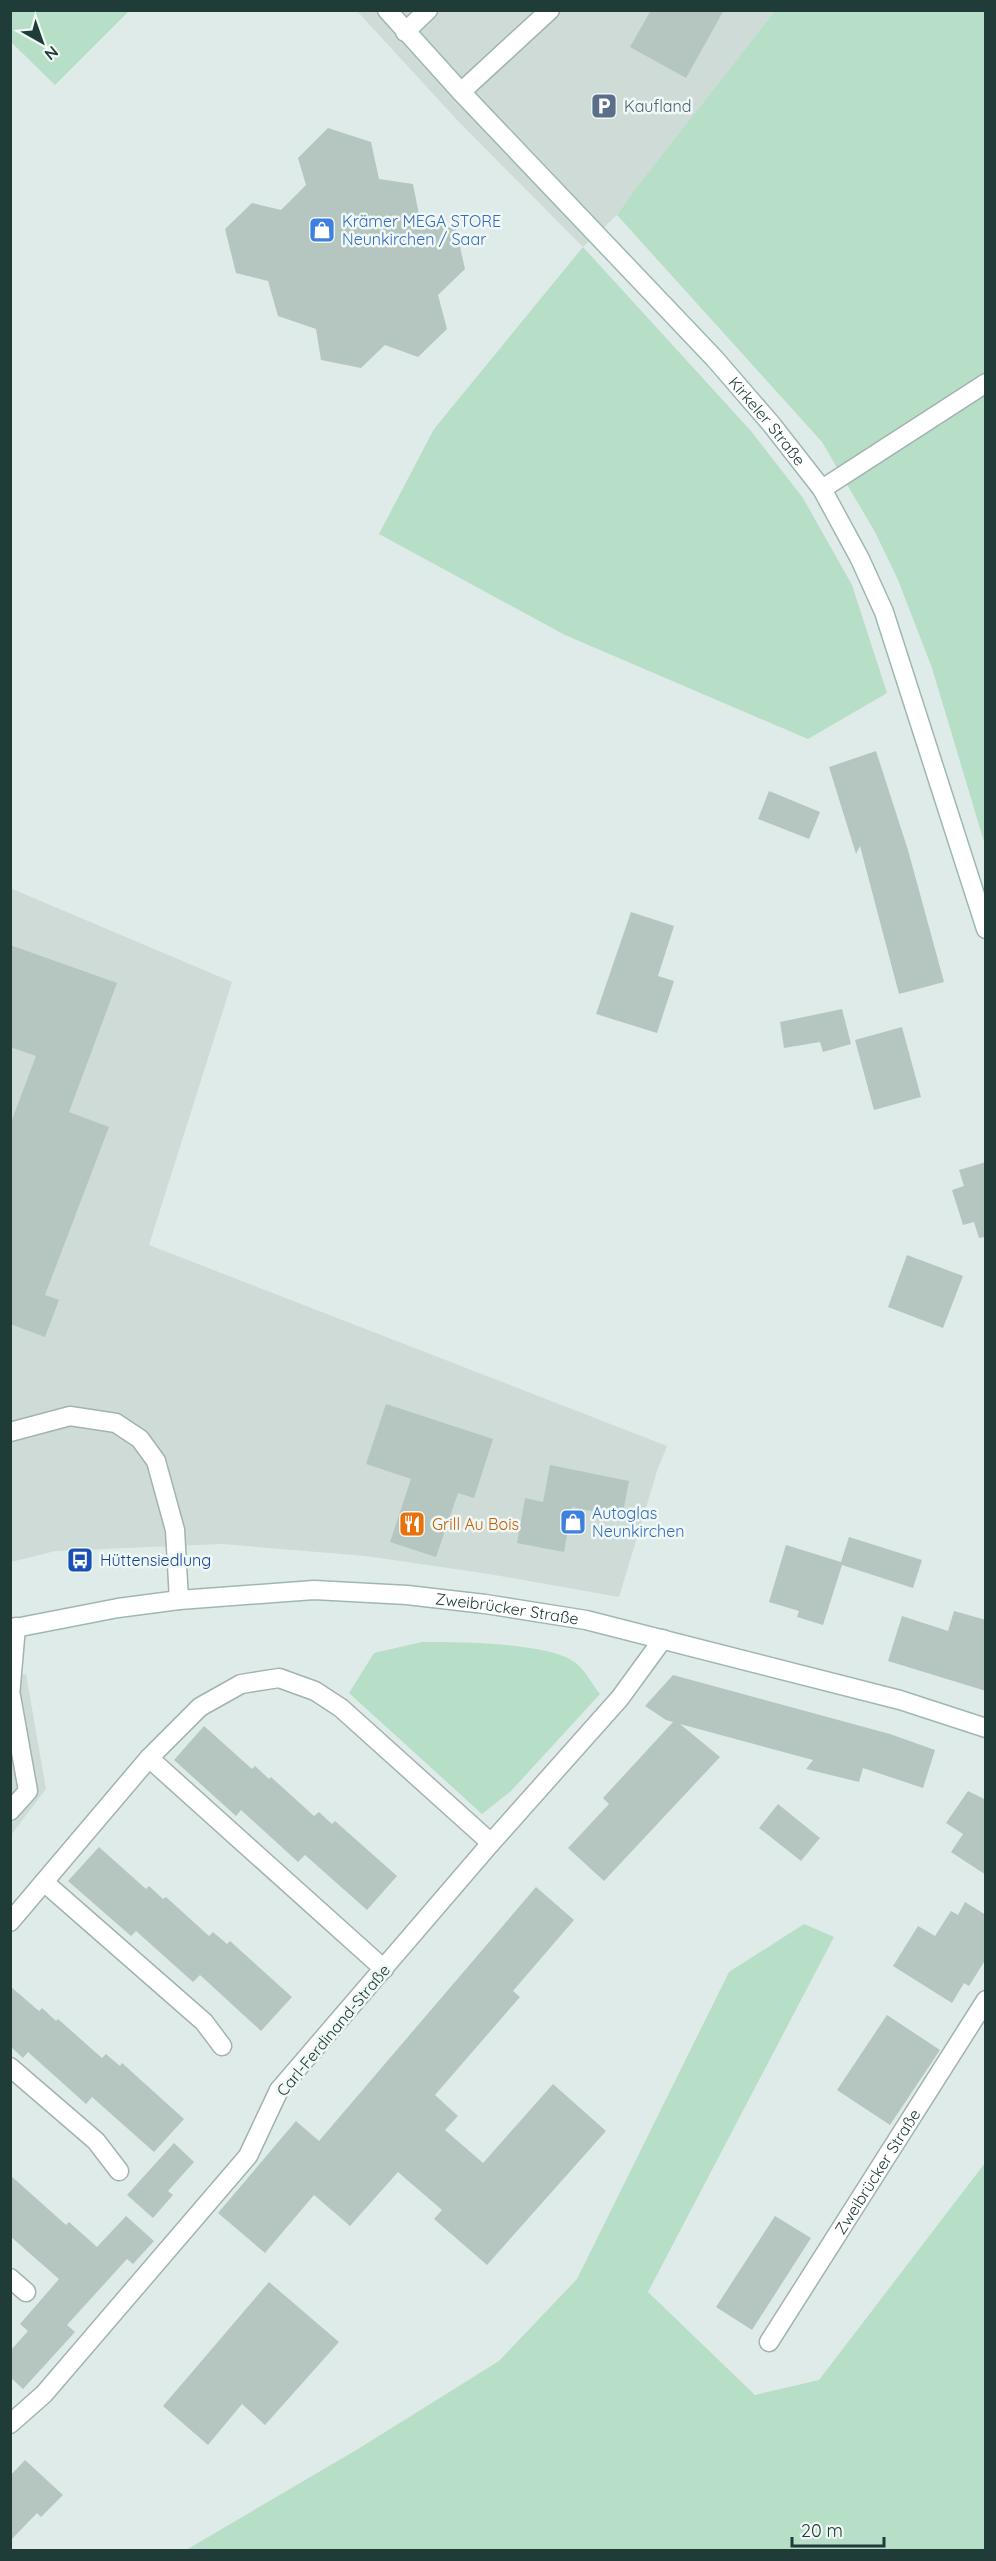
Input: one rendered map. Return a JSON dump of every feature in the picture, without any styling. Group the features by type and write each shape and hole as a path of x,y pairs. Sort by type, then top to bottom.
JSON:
{"main road":[{"name":"Kirkeler Straße","path":"387,10 461,92 715,359 772,425 822,489 860,559 884,612 986,929"},
{"path":"405,32 428,10"},
{"path":"461,92 550,10"},
{"path":"822,489 986,383"},
{"path":"10,1432 70,1416 116,1423 140,1439 156,1461 175,1530 179,1600"},
{"name":"Zweibrücker Straße","path":"12,1628 118,1608 179,1600 314,1590 406,1595 485,1604 586,1620 900,1700 986,1728"},
{"path":"10,1811 28,1791 11,1696 12,1628"},
{"name":"Carl-Ferdinand-Straße","path":"10,2424 44,2394 248,2156 279,2091 491,1843 620,1698 663,1639"},
{"path":"10,1922 149,1758 200,1707 241,1684 279,1678 315,1691 341,1708 491,1843"},
{"path":"149,1758 384,1969"},
{"path":"44,1882 204,2022 222,2046"},
{"name":"Zweibrücker Straße","path":"769,2342 986,2000"},
{"path":"10,2067 96,2141 119,2171"},
{"path":"10,2278 26,2292"}],"shaded area":[{"path":"357,11 775,11 617,215 583,247 458,121"},
{"path":"10,888 232,982 149,1245 667,1446 657,1471 619,1597 489,1574 366,1556 222,1544 55,1551 11,1562"},
{"path":"26,1674 46,1789 11,1835 11,1678"}],"green space":[{"path":"10,11 129,11 55,85 11,42"},
{"path":"775,11 985,11 985,845 932,668 898,580 875,532 822,442 617,215"},
{"path":"583,247 751,431 803,498 852,585 887,693 808,739 565,635 379,534 434,429"},
{"path":"422,1642 503,1645 547,1651 577,1664 600,1694 511,1791 482,1814 349,1693 374,1653"},
{"path":"804,1924 834,1937 648,2292 755,2395 819,2380 985,2163 985,2550 186,2550 358,2449 499,2361 577,2279 729,1972"}],"building":[{"path":"651,10 724,10 686,78 630,47"},
{"path":"328,128 371,142 379,179 413,184 420,220 456,229 465,269 438,295 447,329 418,357 385,345 361,368 321,360 316,329 278,316 268,281 236,273 225,229 252,203 281,210 306,185 298,158"},
{"path":"876,751 908,850 944,982 899,994 860,846 856,854 829,767"},
{"path":"769,791 820,812 809,839 758,819"},
{"path":"631,912 674,926 658,976 674,981 657,1033 596,1014"},
{"path":"10,945 117,983 69,1112 109,1127 45,1295 59,1300 45,1337 10,1324 10,1125 36,1056 10,1047"},
{"path":"842,1009 851,1044 823,1052 820,1042 784,1048 780,1022"},
{"path":"902,1027 921,1097 874,1110 855,1040"},
{"path":"986,1162 986,1237 979,1238 974,1222 963,1225 952,1190 964,1186 959,1170"},
{"path":"907,1255 963,1276 943,1328 888,1307"},
{"path":"386,1404 493,1439 474,1498 458,1493 436,1557 390,1542 411,1479 366,1464"},
{"path":"550,1465 629,1481 622,1517 572,1507 564,1552 517,1543 525,1498 543,1502"},
{"path":"849,1537 922,1560 913,1588 842,1565 823,1625 797,1617 799,1611 769,1602 786,1545 841,1562"},
{"path":"954,1611 986,1620 986,1691 888,1661 902,1616 948,1631"},
{"path":"673,1675 890,1734 935,1750 923,1788 863,1768 859,1782 806,1769 813,1760 680,1724 720,1757 604,1881 568,1848 609,1804 603,1798 673,1722 645,1706"},
{"path":"204,1726 252,1769 255,1766 269,1779 271,1777 314,1816 319,1812 332,1824 335,1821 397,1876 367,1910 305,1855 298,1862 241,1810 236,1816 174,1760"},
{"path":"968,1791 986,1800 986,1875 951,1852 963,1834 946,1823"},
{"path":"778,1804 820,1838 801,1861 759,1828"},
{"path":"99,1847 146,1889 149,1886 163,1899 166,1897 209,1936 213,1932 227,1944 230,1941 292,1997 261,2031 200,1975 193,1982 136,1931 131,1936 68,1881"},
{"path":"536,1887 574,1920 513,1991 520,1997 435,2095 458,2116 445,2130 483,2163 553,2084 606,2131 487,2265 434,2219 442,2210 398,2172 350,2226 314,2195 265,2253 218,2213 296,2121 319,2141"},
{"path":"965,1902 986,1915 986,1959 969,1986 964,1983 952,2003 893,1966 918,1926 935,1936 951,1911 958,1915"},
{"path":"10,1986 39,2011 42,2008 56,2021 58,2019 102,2058 106,2054 120,2066 122,2063 184,2119 154,2152 92,2097 86,2104 28,2052 23,2058 10,2046"},
{"path":"887,2015 940,2050 890,2125 837,2090"},
{"path":"174,2143 194,2162 168,2191 173,2195 153,2218 127,2195"},
{"path":"10,2175 66,2225 69,2222 97,2247 126,2216 154,2241 133,2264 127,2259 67,2325 75,2332 23,2389 10,2377 10,2351 28,2331 20,2324 59,2279 10,2236"},
{"path":"775,2216 811,2238 752,2330 716,2307"},
{"path":"269,2282 339,2342 265,2425 242,2404 208,2445 163,2406"},
{"path":"25,2460 63,2495 41,2517 37,2513 10,2541 10,2476"}],"place":[{"name":"Kaufland","path":"604,106"},
{"name":"Krämer MEGA STORE Neunkirchen / Saar","path":"322,230"},
{"name":"Autoglas Neunkirchen","path":"573,1522"},
{"name":"Grill Au Bois","path":"412,1524"},
{"name":"Hüttensiedlung","path":"80,1560"}]}
